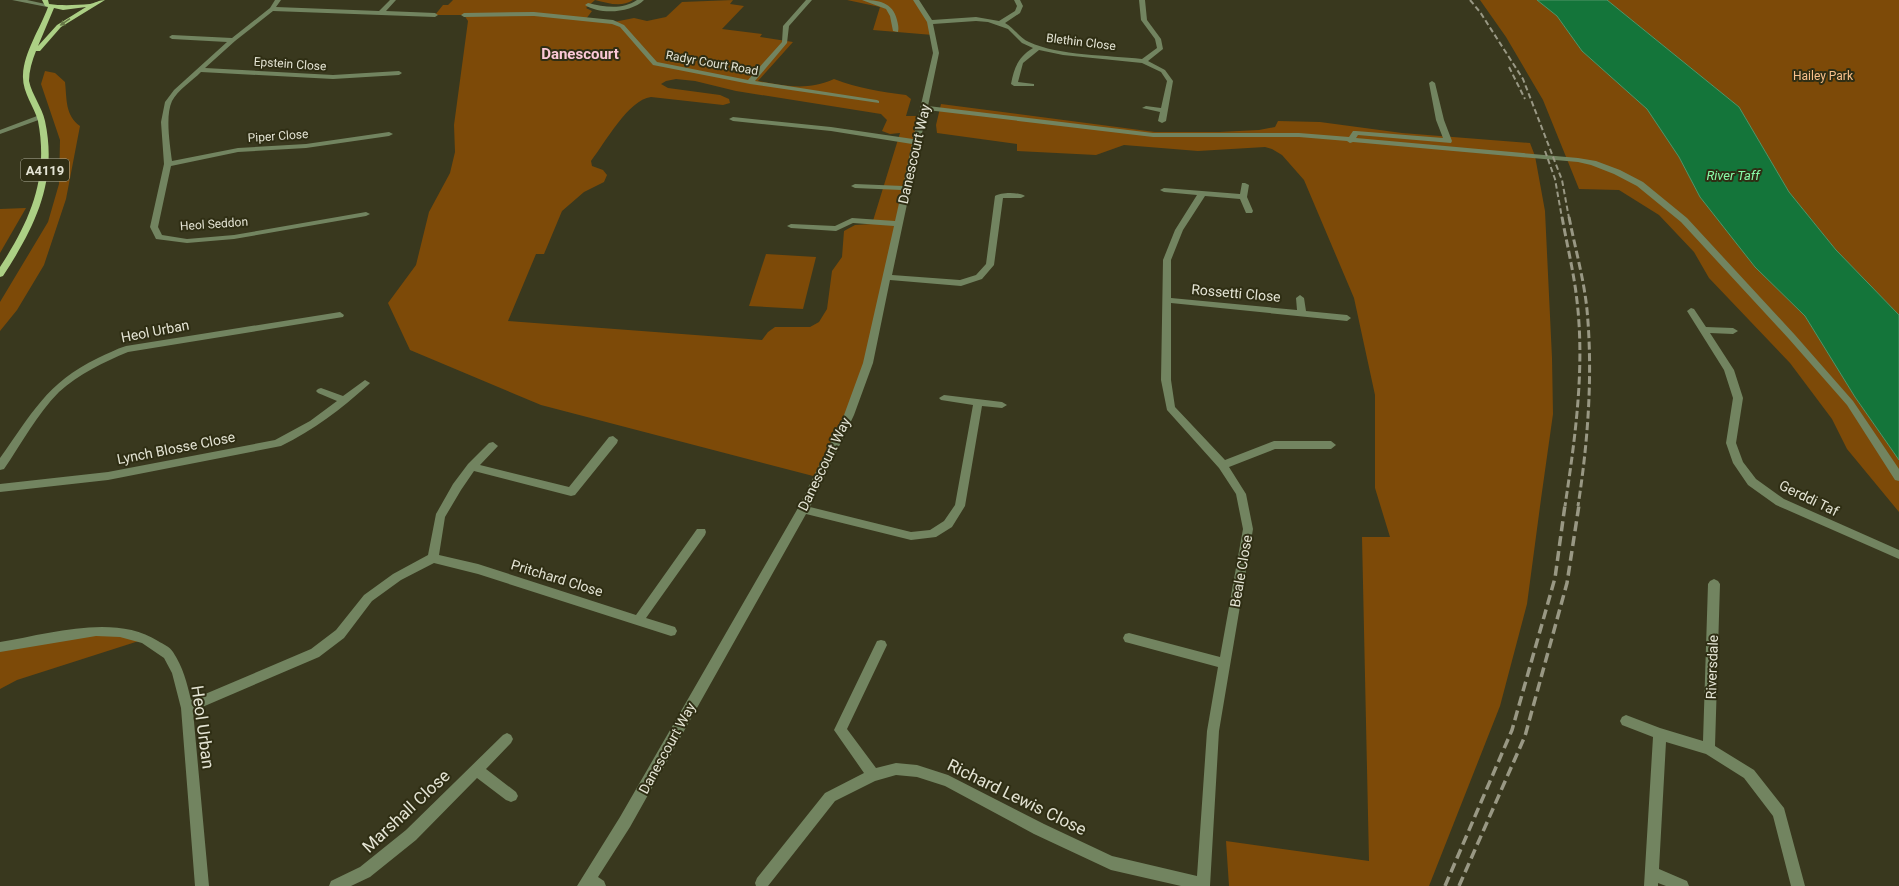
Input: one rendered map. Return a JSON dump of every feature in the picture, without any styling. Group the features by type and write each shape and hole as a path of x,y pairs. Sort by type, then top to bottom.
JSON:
{"main road":[{"name":"A4119","path":"0,274 38,207 45,178 46,144 40,118 26,81 30,60 48,4 74,7 100,1"},
{"name":"A4119","path":"30,60 59,26 100,1"}],"street":[{"path":"15,0 48,4"},
{"name":"Heol Seddon","path":"278,0 272,8 233,40 176,91 168,102 165,122 168,164 154,227 160,237 187,241 234,237 366,214"},
{"path":"381,13 393,0"},
{"path":"588,5 604,9 628,8 641,0"},
{"path":"750,82 786,42 786,26 809,0"},
{"path":"865,0 880,3 889,7 894,14 896,31"},
{"name":"Danescourt Way","path":"591,884 803,508 849,415 868,363 936,53 930,22 916,0"},
{"path":"1000,23 1018,12 1020,6 1017,0"},
{"path":"1142,0 1144,20 1158,39 1160,49 1143,61"},
{"path":"272,8 435,15"},
{"path":"597,14 604,9"},
{"name":"Radyr Court Road","path":"464,15 506,13 546,15 613,22 622,26 655,64 750,82 877,102"},
{"name":"Blethin Close","path":"930,22 976,19 1000,23 1010,28 1024,42 1038,48 1063,53 1143,61 1163,70 1170,81 1162,121"},
{"path":"188,38 198,30"},
{"path":"172,37 233,40"},
{"path":"1032,85 1014,84 1018,63 1025,56 1038,48"},
{"name":"Epstein Close","path":"200,70 333,78 398,73"},
{"path":"376,83 378,75"},
{"path":"1350,141 1356,133 1448,141 1440,120 1432,83"},
{"path":"924,108 1153,135 1299,135 1350,141 1578,160 1617,172 1640,184 1684,220 1792,337 1850,403 1899,477"},
{"path":"1146,108 1164,111"},
{"path":"0,132 40,118"},
{"path":"733,119 831,129 917,142"},
{"name":"Piper Close","path":"168,164 238,150 306,146 389,134"},
{"path":"1245,185 1243,197 1249,211"},
{"path":"856,186 906,188"},
{"path":"1164,190 1243,197"},
{"name":"Beale Close","path":"1202,194 1179,230 1167,260 1166,380 1170,408 1223,465 1241,494 1248,529 1213,732 1203,885"},
{"path":"887,277 961,283 980,278 990,264 999,196 1021,196"},
{"path":"791,226 836,229 852,220 899,224"},
{"name":"Rossetti Close","path":"1300,298 1302,313"},
{"name":"Rossetti Close","path":"1167,300 1347,318"},
{"name":"Gerddi Taf","path":"1691,311 1729,370 1738,398 1731,443 1738,463 1752,482 1780,502 1899,555"},
{"name":"Heol Urban","path":"0,466 49,398 76,374 98,361 126,349 340,315"},
{"path":"1703,330 1733,332"},
{"name":"Lynch Blosse Close","path":"0,488 108,476 277,443 300,433 318,422 365,383"},
{"path":"321,391 344,400"},
{"path":"944,398 1002,405"},
{"path":"803,508 911,536 932,534 948,524 960,506 978,402"},
{"path":"472,467 571,492 613,440"},
{"path":"1223,465 1274,445 1331,445"},
{"path":"187,708 315,652 340,634 368,598 397,577 433,558 440,518 457,487 472,467 493,446"},
{"path":"639,619 701,532"},
{"name":"Pritchard Close","path":"433,558 478,569 639,619 671,631"},
{"name":"Riversdale","path":"1709,749 1714,584"},
{"name":"Heol Urban","path":"0,647 96,631 120,632 145,639 168,654 178,672 187,708 202,886"},
{"path":"1129,638 1225,664"},
{"path":"873,775 840,730 881,645"},
{"path":"1626,721 1660,734 1709,749 1750,774 1780,813 1798,886"},
{"path":"1660,734 1652,879 1682,886"},
{"name":"Marshall Close","path":"336,886 365,872 411,835 507,739"},
{"name":"Richard Lewis Close","path":"762,883 830,797 873,775 896,769 910,770 948,781 1039,830 1111,863 1203,885"},
{"path":"476,770 511,796"}],"green space":[{"path":"453,0 595,0 586,8 592,11 586,19 614,22 634,18 647,21 666,17 682,2 733,0 730,4 744,6 722,29 762,34 760,37 793,42 758,81 787,86 805,86 824,83 834,79 870,89 906,95 911,99 906,116 922,116 868,363 817,477 541,405 410,350 388,303 416,265 429,212 450,173 455,152 454,125 468,21 464,15 435,15 443,5 448,5","holes":["676,79 695,81 736,91 881,114 887,120 882,131 890,134 900,133 872,224 855,225 844,231 842,257 832,271 827,309 819,322 810,327 775,327 768,332 762,340 508,321 536,254 544,254 562,211 584,192 604,182 607,175 603,170 592,166 591,161 618,123 634,106 642,100 651,97 723,105 730,103 729,99 720,95 668,88 661,84 666,81"]},
{"path":"595,0 633,0 624,4 619,4"},
{"path":"847,0 916,0 922,8 933,35 873,30 880,7"},
{"path":"1480,0 1537,0 1557,16 1582,51 1647,109 1679,157 1700,197 1755,267 1805,316 1855,397 1899,460 1899,512 1847,449 1832,419 1790,363 1709,278 1694,252 1659,215 1619,190 1579,189 1543,100 1506,37"},
{"name":"Hailey Park","path":"1607,0 1899,0 1899,315 1836,250 1789,192 1739,107"},
{"path":"45,71 55,73 65,82 69,112 75,122 80,126 66,199 44,265 17,310 0,331 0,302 48,222 59,184 60,140 41,84"},
{"path":"941,104 1155,132 1219,132 1259,130 1275,127 1278,121 1320,122 1402,133 1530,143 1535,156 1545,211 1552,358 1553,414 1527,604 1500,706 1429,886 1229,886 1226,841 1369,861 1362,537 1390,537 1375,488 1375,395 1354,298 1304,180 1282,155 1265,147 1198,151 1124,145 1096,155 1017,151 1017,144 937,133 936,125"},
{"path":"26,208 0,253 0,209"},
{"path":"766,254 816,257 803,309 749,306"},
{"path":"96,631 145,639 17,680 0,689 0,647"}],"water":[{"name":"River Taff","path":"1537,0 1607,0 1739,107 1789,192 1836,250 1899,315 1899,460 1855,397 1805,316 1755,267 1700,197 1679,157 1647,109 1582,51 1557,16"}],"railway":[{"path":"1470,0 1480,12 1523,79 1562,180 1569,218"},
{"path":"1509,67 1525,99"},
{"path":"1545,151 1555,179 1562,218"},
{"path":"1562,217 1576,290 1580,352 1578,404 1565,506"},
{"path":"1569,217 1586,298 1590,359 1587,433 1578,506"},
{"path":"1445,886 1512,730 1555,578 1565,505"},
{"path":"1459,886 1525,736 1567,583 1579,505"}],"district":[{"name":"Danescourt","path":"580,54"}]}
